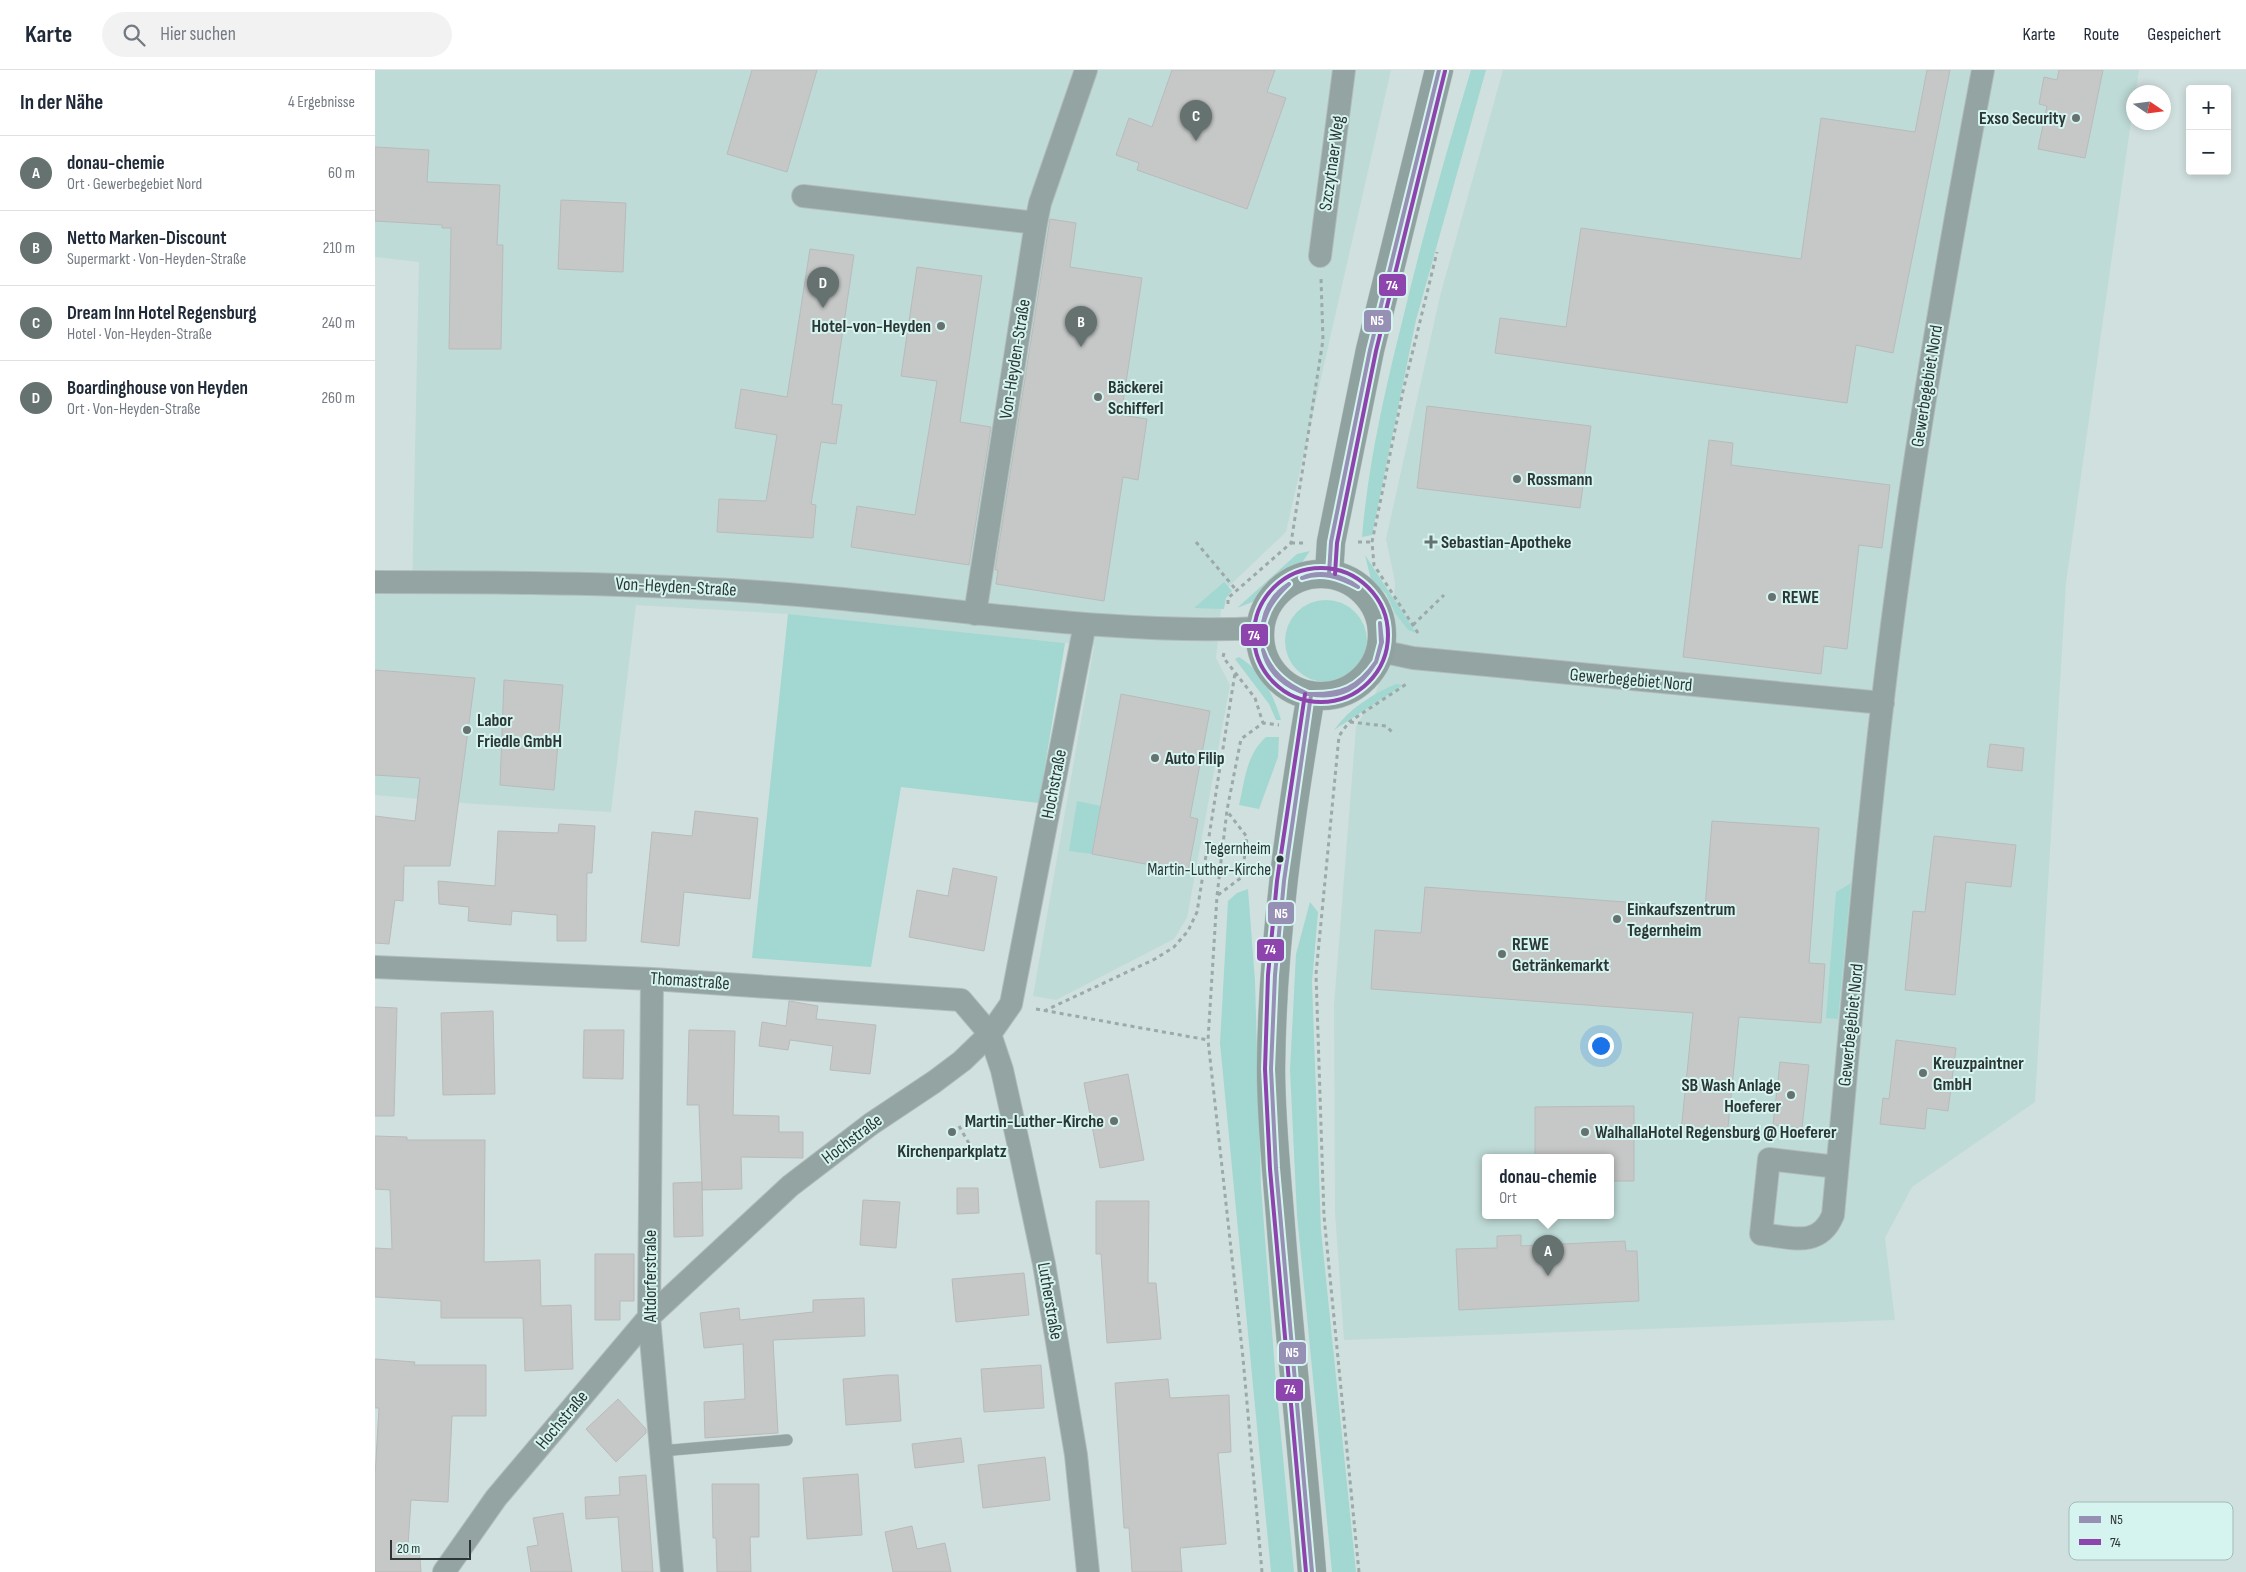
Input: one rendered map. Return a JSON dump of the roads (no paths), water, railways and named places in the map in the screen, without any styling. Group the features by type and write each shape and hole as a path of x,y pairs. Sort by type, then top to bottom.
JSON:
{"main road":[{"path":"1329,574 1331,542 1370,350 1439,70"},
{"path":"1329,574 1349,580 1365,593 1377,610 1382,630 1380,651 1373,667 1362,681 1347,690 1329,696 1311,695 1294,690 1279,679 1268,664 1262,647 1261,628 1266,610 1277,594 1291,582 1310,575 1329,574"},
{"path":"1311,695 1303,740 1275,960 1271,1070 1274,1142 1291,1356 1312,1572"}],"street":[{"name":"Von-Heyden-Straße","path":"975,614 1036,222 1040,203 1086,70"},
{"name":"Szczytnaer Weg","path":"1320,256 1344,70"},
{"name":"Gewerbegebiet Nord","path":"1837,1167 1897,581 1946,264 1983,70"},
{"path":"803,196 1036,222"},
{"name":"Von-Heyden-Straße","path":"375,582 568,582 685,586 821,597 1085,624 1225,630 1261,628"},
{"name":"Hochstraße","path":"444,1572 497,1498 649,1317 790,1186 871,1124 941,1077 990,1034 1011,1004 1085,624"},
{"name":"Gewerbegebiet Nord","path":"1380,651 1413,658 1883,704"},
{"name":"Thomastraße","path":"375,967 652,979 961,1000 990,1034"},
{"name":"Altdorferstraße","path":"652,979 649,1317 672,1572"},
{"name":"Lutherstraße","path":"990,1034 1002,1070 1044,1264 1075,1455 1088,1572"}],"lane":[{"path":"661,1451 787,1440"}],"place":[{"name":"Exso Security","path":"2076,118"},
{"name":"Dream Inn Hotel Regensburg","path":"1196,141"},
{"name":"Boardinghouse von Heyden","path":"823,308"},
{"name":"Hotel-von-Heyden","path":"941,326"},
{"name":"Netto Marken-Discount","path":"1081,347"},
{"name":"Bäckerei Schifferl","path":"1098,397"},
{"name":"Rossmann","path":"1517,479"},
{"name":"Sebastian-Apotheke","path":"1431,542"},
{"name":"REWE","path":"1772,597"},
{"name":"Labor Friedle GmbH","path":"467,730"},
{"name":"Auto Filip","path":"1155,758"},
{"name":"Tegernheim Martin-Luther-Kirche","path":"1280,859"},
{"name":"Einkaufszentrum Tegernheim","path":"1617,919"},
{"name":"REWE Getränkemarkt","path":"1502,954"},
{"name":"Kreuzpaintner GmbH","path":"1923,1073"},
{"name":"SB Wash Anlage Hoeferer","path":"1791,1095"},
{"name":"Martin-Luther-Kirche","path":"1114,1121"},
{"name":"Kirchenparkplatz","path":"952,1132"},
{"name":"WalhallaHotel Regensburg @ Hoeferer","path":"1585,1132"},
{"name":"donau-chemie","path":"1548,1276"}]}
